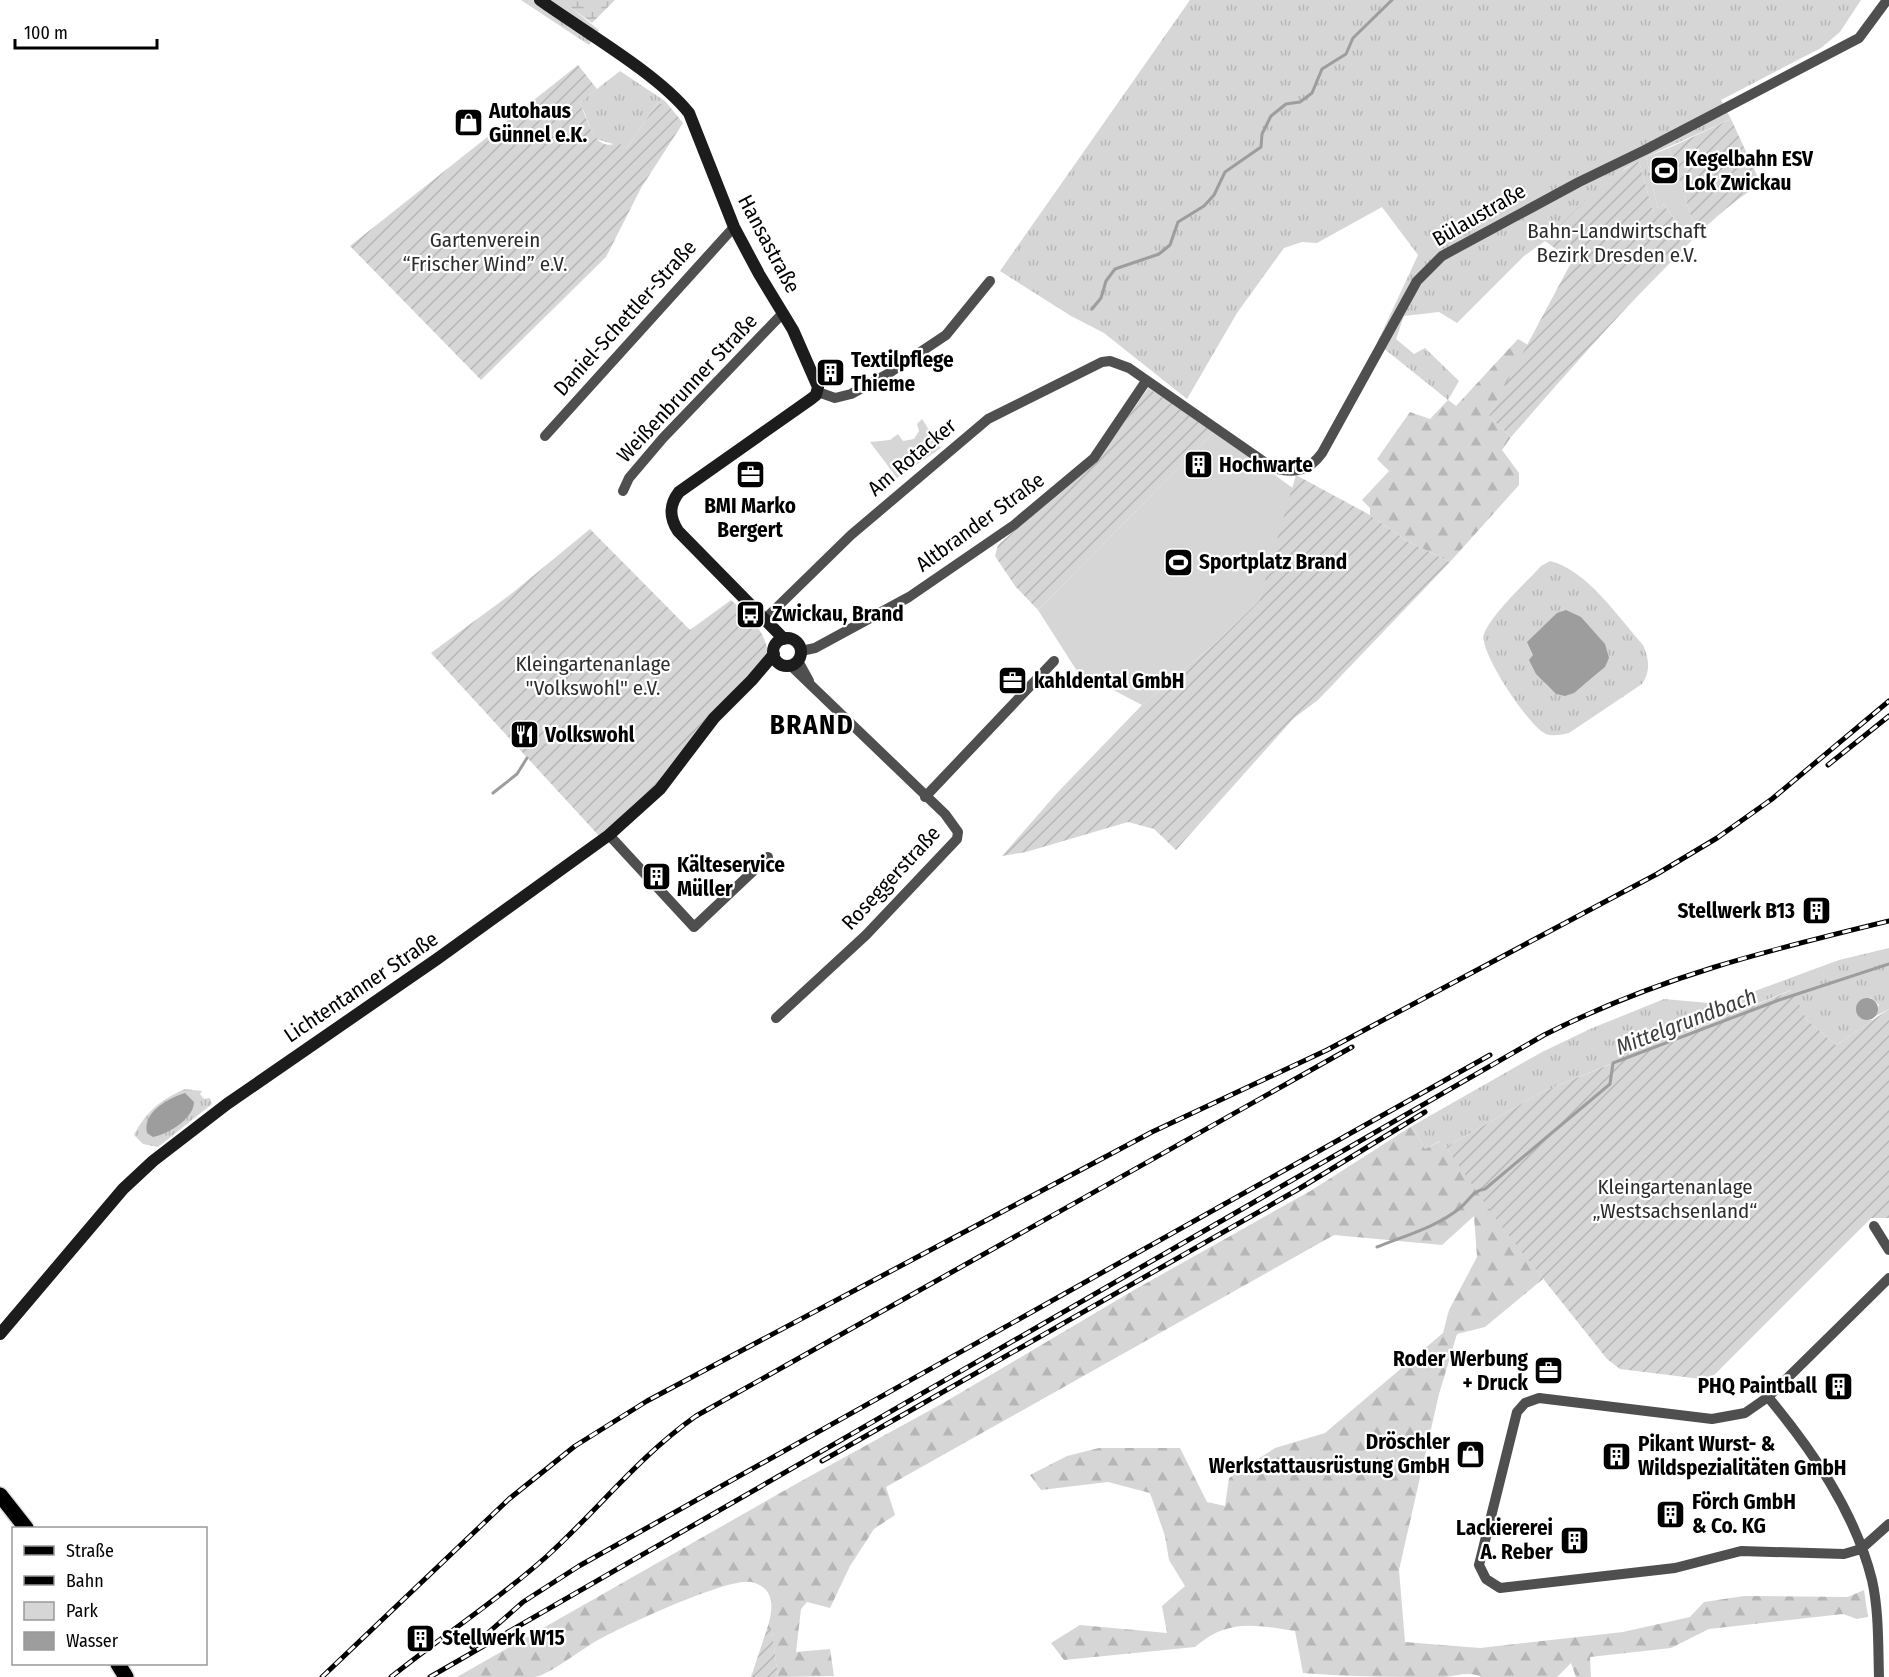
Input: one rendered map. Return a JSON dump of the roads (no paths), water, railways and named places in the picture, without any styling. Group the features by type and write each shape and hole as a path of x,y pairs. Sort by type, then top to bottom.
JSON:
{"main road":[{"path":"0,1495 25,1527"}],"street":[{"name":"Hansastraße","path":"540,0 647,76 689,113 734,227 783,313 811,368 818,392"},
{"name":"Bülaustraße","path":"1110,361 1129,368 1273,468 1288,472 1305,470 1314,465 1322,453 1417,281 1442,256 1579,182 1859,38 1887,0"},
{"name":"Daniel-Schettler-Straße","path":"545,436 734,227"},
{"path":"793,661 778,646 764,620 678,531 672,519 671,505 679,492 688,484 818,392 835,398 859,390 946,335 990,281"},
{"name":"Weißenbrunner Straße","path":"623,491 629,478 663,438 783,313"},
{"name":"Am Rotacker","path":"764,620 851,535 988,419 1110,361"},
{"name":"Altbrander Straße","path":"793,661 909,597 1014,525 1094,458 1146,381"},
{"path":"778,646 793,640 793,661"},
{"name":"Lichtentanner Straße","path":"0,1334 123,1189 178,1140 274,1070 437,959 609,835 660,789 714,718 752,680 778,646"},
{"name":"Lichtentanner Straße","path":"752,680 793,661"},
{"name":"Roseggerstraße","path":"776,1018 866,935 957,839 958,832 952,821 810,684 793,661"},
{"path":"925,797 1054,661"},
{"path":"609,835 694,927 768,857"},
{"path":"1874,1226 1889,1250"},
{"path":"1889,1278 1768,1397 1745,1413 1712,1419 1539,1398 1525,1403 1517,1412 1479,1565 1486,1579 1500,1588 1675,1568 1709,1557 1741,1551 1814,1555 1844,1554 1861,1549 1889,1524"},
{"path":"1768,1397 1808,1445 1861,1549 1872,1580 1879,1677"}],"water":[{"path":"1566,610 1581,617 1605,644 1609,658 1605,667 1574,693 1565,696 1556,694 1536,674 1529,660 1533,655 1527,642 1557,613"},
{"path":"1867,998 1875,1001 1878,1009 1875,1017 1867,1020 1859,1017 1856,1009 1859,1001"},
{"path":"185,1093 194,1102 190,1114 173,1129 153,1137 147,1133 147,1125 153,1112 165,1102"}],"waterway":[{"path":"1092,309 1101,298 1106,281 1115,269 1159,254 1170,245 1178,222 1204,206 1214,195 1225,172 1261,147 1262,134 1271,116 1286,104 1300,102 1312,93 1322,69 1346,54 1353,38 1392,0"},
{"path":"493,793 517,774 527,758"},
{"name":"Mittelgrundbach","path":"1377,1247 1441,1221 1460,1208 1474,1194 1485,1189 1610,1084 1613,1063 1779,1000 1889,964"}],"railway":[{"path":"322,1677 509,1499 575,1446 647,1401 1152,1132 1327,1050 1657,874 1717,838 1772,799 1889,701"},
{"path":"1828,765 1889,716"},
{"path":"430,1677 1544,1035 1671,981 1799,943 1889,921"},
{"path":"391,1677 546,1557 655,1449 696,1416 1352,1047"},
{"path":"472,1647 523,1602 579,1566 1490,1055"},
{"path":"822,1461 1297,1190 1425,1112"}],"place":[{"name":"Autohaus Günnel e.K.","path":"468,123"},
{"name":"Kegelbahn ESV Lok Zwickau","path":"1664,171"},
{"name":"Textilpflege Thieme","path":"830,372"},
{"name":"Hochwarte","path":"1198,465"},
{"name":"BMI Marko Bergert","path":"750,475"},
{"name":"Sportplatz Brand","path":"1178,562"},
{"name":"Zwickau, Brand","path":"751,614"},
{"name":"kahldental GmbH","path":"1013,681"},
{"name":"Volkswohl","path":"524,735"},
{"name":"Kälteservice Müller","path":"656,877"},
{"name":"Stellwerk B13","path":"1816,911"},
{"name":"Roder Werbung + Druck","path":"1549,1371"},
{"name":"PHQ Paintball","path":"1838,1386"},
{"name":"Dröschler Werkstattausrüstung GmbH","path":"1471,1454"},
{"name":"Pikant Wurst- & Wildspezialitäten GmbH","path":"1617,1456"},
{"name":"Förch GmbH & Co. KG","path":"1671,1514"},
{"name":"Lackiererei A. Reber","path":"1574,1540"},
{"name":"Stellwerk W15","path":"421,1638"}],"district":[{"name":"BRAND","path":"812,725"}],"park label":[{"name":"Bahn-Landwirtschaft Bezirk Dresden e.V.","path":"1617,243"},
{"name":"Gartenverein “Frischer Wind” e.V.","path":"485,252"},
{"name":"Kleingartenanlage \"Volkswohl\" e.V.","path":"593,676"},
{"name":"Kleingartenanlage „Westsachsenland“","path":"1675,1199"}]}
